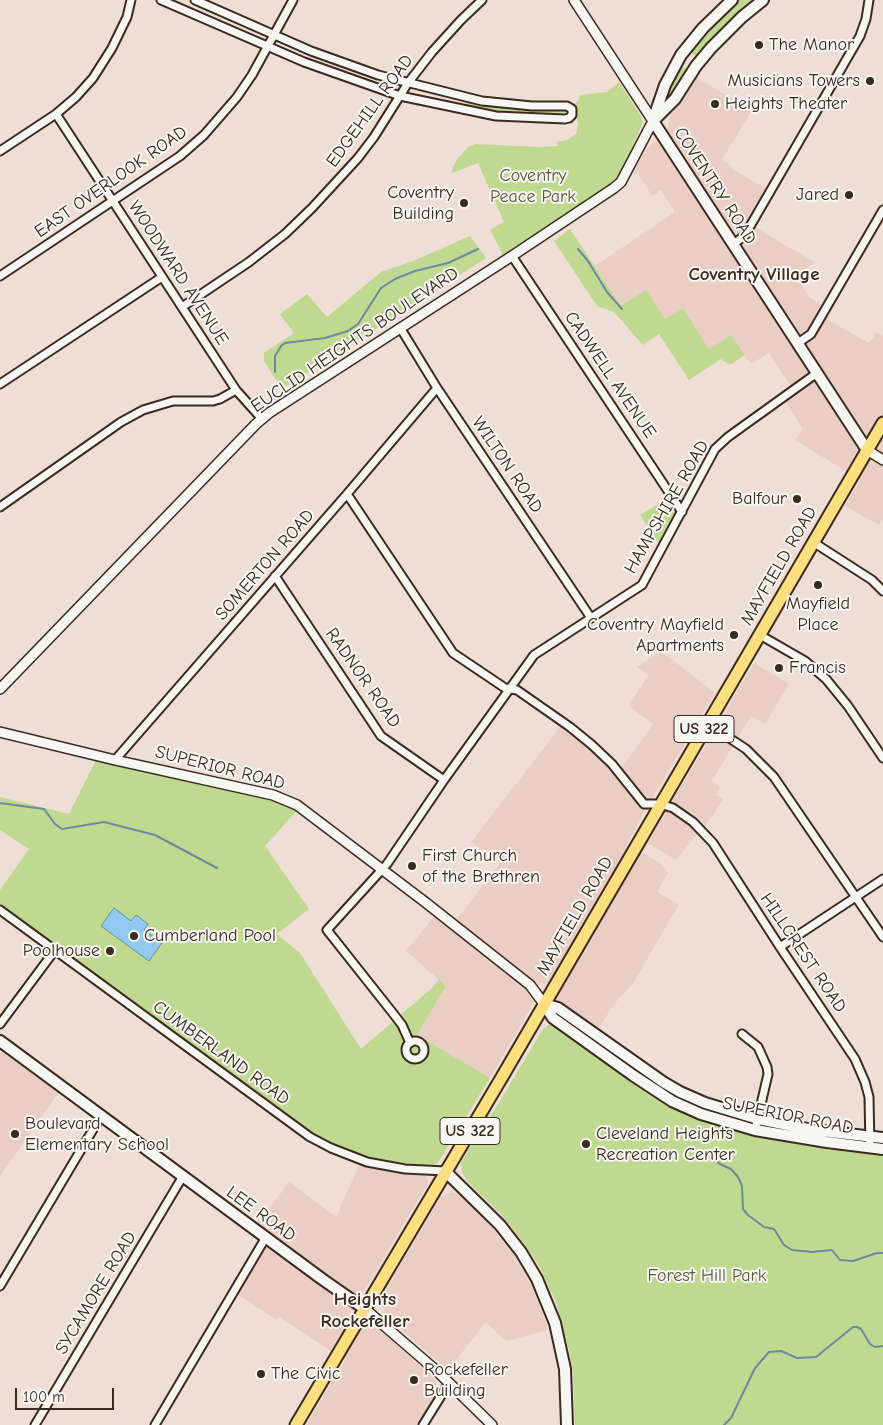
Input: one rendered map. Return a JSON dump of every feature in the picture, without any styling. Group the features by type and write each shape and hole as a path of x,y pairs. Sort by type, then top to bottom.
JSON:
{"main road":[{"name":"EUCLID HEIGHTS BOULEVARD","path":"653,121 665,84 681,56 702,28 732,0"},
{"name":"EUCLID HEIGHTS BOULEVARD","path":"653,121 675,98 696,66 711,48 735,23 763,0"},
{"name":"COVENTRY ROAD","path":"653,121 867,450"},
{"name":"MAYFIELD ROAD","path":"296,1425 883,423"},
{"name":"SUPERIOR ROAD","path":"544,1004 558,1008 640,1068 680,1092 706,1103 758,1119 813,1130 883,1138"},
{"name":"SUPERIOR ROAD","path":"544,1004 553,1018 588,1044 672,1100 701,1114 755,1130 883,1149"},
{"path":"588,1044 595,1035"},
{"name":"LEE ROAD","path":"0,1041 364,1309"},
{"path":"634,1076 640,1068"},
{"path":"701,1114 706,1103"},
{"path":"445,1171 500,1225 521,1252 537,1279 554,1323 565,1369 567,1425"}],"street":[{"path":"0,151 56,114 76,97 93,78 112,48 127,17 132,0"},
{"path":"161,0 268,47 346,78 400,96 496,116 565,119 572,115 572,110 567,106 501,104 408,83 344,63 195,0"},
{"name":"EAST OVERLOOK ROAD","path":"0,276 180,156 204,135 237,97 268,47 293,0"},
{"name":"EDGEHILL ROAD","path":"182,307 249,262 285,234 312,208 358,158 374,137 408,83 432,52 482,0"},
{"name":"COVENTRY ROAD","path":"574,0 653,121"},
{"path":"734,244 750,228 860,36 868,4"},
{"name":"WOODWARD AVENUE","path":"56,114 236,390 262,419"},
{"name":"EUCLID HEIGHTS BOULEVARD","path":"0,689 262,419 618,186 653,121"},
{"path":"798,343 810,334 883,210"},
{"name":"CADWELL AVENUE","path":"512,256 682,512"},
{"path":"0,384 162,277"},
{"name":"WILTON ROAD","path":"400,328 437,388 591,618"},
{"name":"HAMPSHIRE ROAD","path":"410,1043 402,1026 392,1012 328,930 382,869 534,656 642,585 715,449 817,373"},
{"name":"SOMERTON ROAD","path":"115,760 437,388"},
{"path":"0,506 121,422 143,410 174,401 213,401 236,390"},
{"name":"COVENTRY ROAD","path":"867,450 883,460"},
{"name":"HILLCREST ROAD","path":"347,494 452,653 505,688 517,690 592,745 612,764 644,804 660,804 673,808 686,816 707,835 861,1070 869,1097 870,1148"},
{"path":"813,542 872,580 883,590"},
{"name":"RADNOR ROAD","path":"275,576 381,736 444,780"},
{"path":"760,634 805,661 826,679 848,706 883,758"},
{"path":"708,724 746,749 774,777 883,937"},
{"name":"SUPERIOR ROAD","path":"0,732 273,795 297,805 530,985 544,1004"},
{"path":"780,947 883,879"},
{"name":"CUMBERLAND ROAD","path":"0,910 310,1137 331,1148 367,1162 399,1168 445,1171"},
{"path":"0,1024 54,950"},
{"path":"742,1034 758,1047 768,1074 755,1130"},
{"path":"0,1286 101,1116"},
{"name":"SYCAMORE ROAD","path":"35,1425 183,1176"},
{"path":"155,1425 266,1237"},
{"name":"LEE ROAD","path":"364,1309 413,1349 492,1425"},
{"path":"423,1425 449,1383"}],"shaded area":[{"path":"695,77 752,110 722,160 732,166 732,169 767,189 748,223 814,262 802,273 798,281 810,298 823,305 819,309 828,314 828,320 869,343 877,332 883,336 883,519 879,525 845,506 860,480 795,440 803,429 786,402 796,394 769,353 751,364 731,335 709,349 683,308 665,319 621,306 595,266 675,212 661,190 652,196 638,174 634,173 643,153 667,129 671,112 674,112"},
{"path":"661,651 715,693 627,844 662,864 668,873 657,892 679,904 634,982 616,1002 597,1030 560,1004 542,981 532,997 534,1001 532,1006 490,1078 417,1035 446,986 406,951 435,915 451,927 500,863 471,842 561,726 616,775 653,724 629,706 648,675 637,667"},
{"path":"754,663 789,684 765,724 751,716 712,781 720,787 716,795 723,799 714,814 676,860 648,843"},
{"name":"Boulevard Elementary School","path":"0,1048 59,1092 0,1176"},
{"path":"360,1163 383,1170 423,1174 428,1181 428,1184 350,1314 376,1327 433,1377 438,1386 437,1391 417,1425 306,1425 345,1360 279,1317 277,1320 237,1294 273,1235 257,1225 289,1182 336,1217"},
{"path":"451,1192 459,1195 479,1213 511,1251 535,1292 548,1330 506,1341 486,1322 448,1370 387,1317 380,1302 440,1197"}],"green space":[{"path":"738,0 758,0 701,55 695,56 692,54 691,48"},
{"path":"679,68 685,68 687,73 669,102 665,99 667,91"},
{"name":"Coventry Peace Park","path":"619,82 643,122 621,173 611,184 503,255 490,230 504,222 478,163 452,173 458,158 468,147 475,144 558,146 556,142 567,140 576,134 578,124 573,105 578,101 580,95 607,92"},
{"path":"467,100 565,108 565,115 547,116 483,111 466,107"},
{"path":"570,229 621,306 646,290 665,319 683,308 709,349 731,335 745,355 730,365 721,359 689,380 659,334 643,345 614,312 597,306 554,241"},
{"path":"470,236 486,258 282,389 264,361 264,353 294,333 280,314 307,294 327,317 381,272 413,261"},
{"path":"668,498 677,512 660,545 640,515"},
{"path":"98,756 273,795 300,807 265,846 309,909 277,934 300,953 361,1049 432,988 439,979 446,986 417,1035 490,1078 437,1164 431,1166 381,1161 333,1146 315,1136 0,905 0,890 29,849 0,830 0,797 69,814"},
{"name":"Forest Hill Park","path":"548,1025 553,1025 647,1093 699,1120 720,1127 785,1141 883,1153 883,1425 575,1425 573,1373 556,1302 539,1266 523,1242 500,1213 468,1182 462,1172 461,1163 543,1029"}],"water":[{"name":"Cumberland Pool","path":"114,908 131,921 136,915 148,924 144,930 162,943 149,961 101,926"}],"waterway":[{"path":"275,372 275,356 285,343 325,338 348,331 358,324 381,288 395,279 415,271 448,263 478,249"},
{"path":"578,249 588,261 607,292 622,309"},
{"path":"0,803 44,809 55,824 62,829 104,822 155,835 217,868"},
{"path":"714,1158 720,1164 731,1169 738,1177 742,1186 743,1209 748,1215 764,1227 774,1229 784,1245 792,1250 812,1252 832,1250 840,1260 853,1261 877,1253 883,1253"},
{"path":"724,1425 731,1418 755,1368 769,1352 781,1351 797,1358 816,1357 853,1327 861,1329 870,1344 875,1347 883,1346"}],"place":[{"name":"The Manor","path":"759,45"},
{"name":"Musicians Towers","path":"870,81"},
{"name":"Heights Theater","path":"715,104"},
{"name":"Jared","path":"849,195"},
{"name":"Coventry Building","path":"464,203"},
{"name":"Balfour","path":"797,499"},
{"name":"Mayfield Place","path":"818,585"},
{"name":"Coventry Mayfield Apartments","path":"734,635"},
{"name":"Francis","path":"779,668"},
{"name":"First Church of the Brethren","path":"412,866"},
{"name":"Cumberland Pool","path":"134,936"},
{"name":"Poolhouse","path":"110,951"},
{"name":"Boulevard Elementary School","path":"15,1134"},
{"name":"Cleveland Heights Recreation Center","path":"586,1144"},
{"name":"The Civic","path":"261,1374"},
{"name":"Rockefeller Building","path":"414,1380"}],"district":[{"name":"Coventry Village","path":"754,275"},
{"name":"Heights Rockefeller","path":"365,1311"}]}
